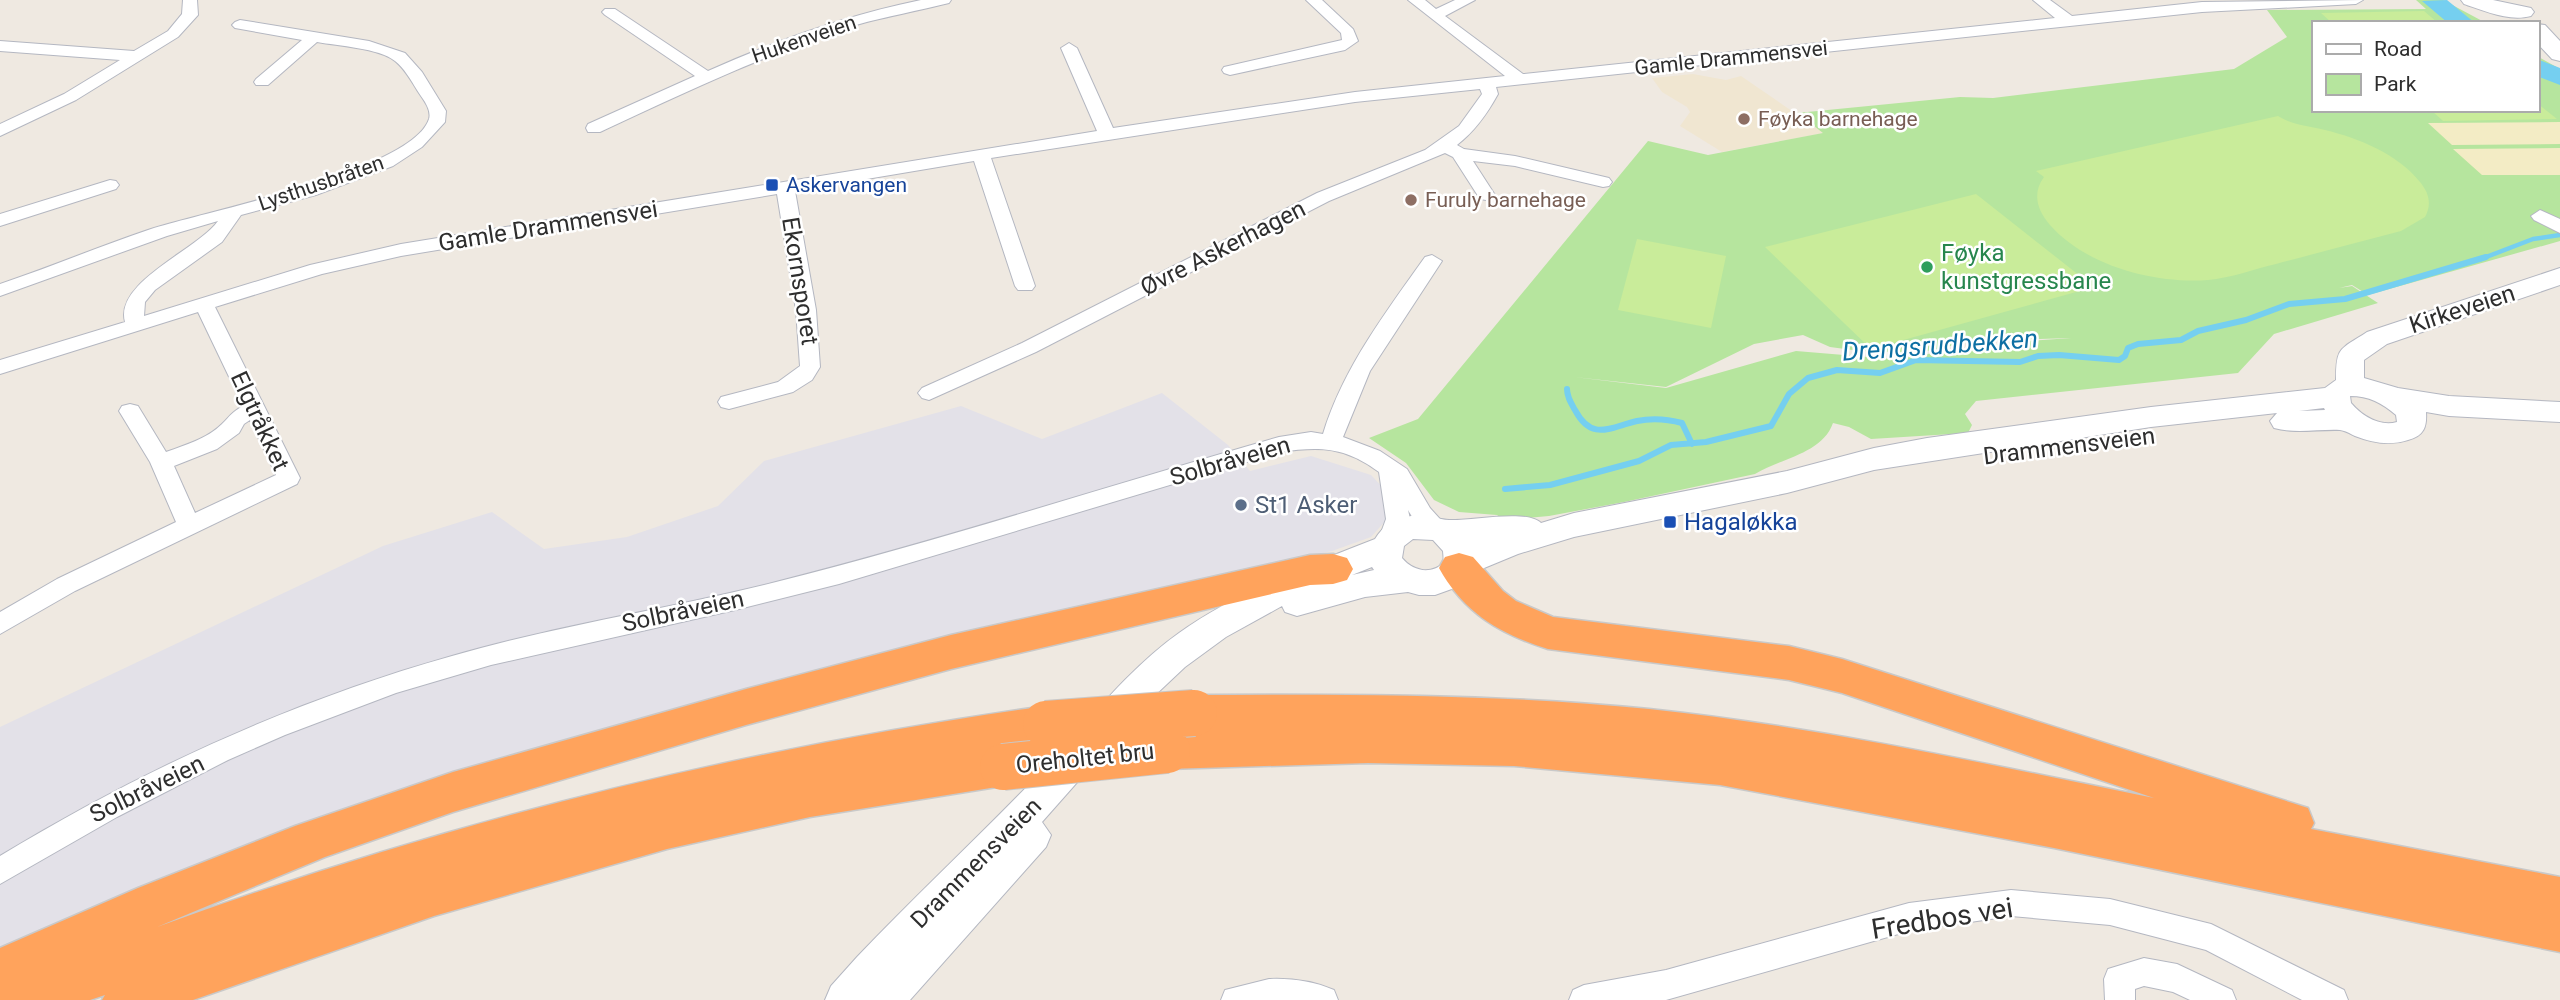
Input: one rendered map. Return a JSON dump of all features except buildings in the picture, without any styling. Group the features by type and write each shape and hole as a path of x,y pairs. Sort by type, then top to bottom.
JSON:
{"highway":[{"path":"1463,565 1548,633 1788,663 1843,676 1893,690 2227,804 2515,891 2560,899"},
{"path":"0,973 179,894 312,841 453,792 746,707 951,652 1310,570 1333,569"},
{"name":"Oreholtet bru","path":"25,1000 383,871 572,816 817,760 1046,724 1194,713 1511,717 1616,724 1716,736 2046,796 2515,891"},
{"name":"Oreholtet bru","path":"128,1000 375,913 584,850 772,805 1003,766 1167,750 1356,744 1514,747 1720,766 2001,817 2560,929"}],"main road":[{"path":"2471,0 2505,10 2529,13"},
{"path":"2539,26 2560,54"},
{"name":"Kirkeveien","path":"2345,401 2350,356 2385,334 2560,276"},
{"path":"2367,347 2378,360 2390,395 2410,412 2412,426"},
{"path":"2560,412 2449,405 2390,395 2370,388 2345,401 2370,429 2389,433 2404,432 2412,426 2470,424 2560,429"},
{"name":"Drammensveien","path":"882,1000 1174,680 1231,636 1284,608 1365,584 1405,580 1417,583 1442,581 1463,565 1507,545 1574,525 1787,482 2210,428 2294,421 2345,401"},
{"name":"Drammensveien","path":"846,1000 908,931 1058,779 1150,678 1189,645 1222,622 1388,543 1404,529 1420,527 1463,565"},
{"path":"1388,543 1388,566 1405,580"}],"street":[{"path":"0,131 70,97 179,29 190,15 190,0"},
{"name":"Hukenveien","path":"594,128 706,76 857,20 888,10 944,0"},
{"path":"1230,70 1345,46 1350,41 1348,32 1313,0"},
{"path":"1415,0 1518,78"},
{"path":"1434,15 1468,0"},
{"path":"2040,0 2070,22"},
{"name":"Gamle Drammensvei","path":"0,367 317,269 401,250 1107,134 1354,97 2070,22 2171,5 2356,0"},
{"path":"610,12 659,43 677,60 706,76"},
{"name":"Lysthusbråten","path":"0,290 160,232 363,173 412,147 438,122 438,111 416,75 399,56 369,46 240,25"},
{"path":"262,82 314,37"},
{"path":"0,46 137,56"},
{"path":"1069,48 1107,134"},
{"name":"Øvre Askerhagen","path":"929,393 1072,327 1324,196 1452,150 1490,94 1486,82"},
{"path":"1452,150 1602,182"},
{"path":"1452,150 1486,195"},
{"path":"981,156 1025,286"},
{"path":"0,220 110,185"},
{"name":"Ekornsporet","path":"729,402 783,388 810,369 812,360 808,324 785,187"},
{"name":"Lysthusbråten","path":"136,324 133,314 135,301 148,286 215,238 235,211"},
{"path":"1331,442 1340,411 1373,350 1432,261"},
{"name":"Elgtråkket","path":"0,624 66,585 289,478 203,303"},
{"path":"161,462 209,444 231,428 236,419 255,408"},
{"path":"130,411 161,462 189,526"},
{"name":"Solbråveien","path":"0,871 105,808 186,768 290,723 450,666 558,638 838,575 957,543 1279,445 1311,440 1331,442 1356,448 1389,468 1399,475 1422,514 1463,565"},
{"path":"1388,543 1398,519 1389,468"},
{"name":"Fredbos vei","path":"1584,1000 1666,985 1909,918 2011,903 2110,912 2211,938 2333,1000"},
{"path":"2120,1000 2119,979 2144,972 2177,978 2221,1000"},
{"path":"1236,1000 1269,992 1298,993 1323,1000"}],"shaded area":[{"name":"Føyka barnehage","path":"1693,74 1726,80 1741,76 1824,133 1722,152 1680,126 1690,112 1687,107 1662,92 1652,78"},
{"path":"1162,393 1228,445 1250,471 1311,456 1371,475 1388,493 1388,518 1371,537 1332,551 1188,581 956,638 0,959 0,727 383,546 492,512 544,549 627,537 718,506 764,461 961,406 1042,439"}],"green space":[{"path":"2416,0 2443,0 2482,21 2312,21 2312,112 2539,112 2539,57 2560,69 2560,241 2368,295 2352,285 2339,288 2352,286 2378,303 2274,334 2238,373 1976,401 1965,414 1972,425 1968,433 1871,439 1849,427 1833,423 1828,433 1810,449 1755,474 1549,516 1504,520 1497,515 1459,512 1434,500 1406,463 1369,438 1418,419 1648,141 1708,155 1823,133 1797,113 1960,97 1993,98 2234,69 2287,37 2267,10 2426,9","holes":["1803,335 1830,347 1918,353 1973,341 2071,338 2012,342 1892,359 1796,351 1666,388 1574,377 1666,387 1754,344"]},
{"path":"2424,11 2436,21 2330,21 2321,13"},
{"path":"2539,105 2557,119 2443,121 2433,112 2539,112"},
{"path":"2278,116 2295,123 2338,133 2377,148 2401,163 2426,190 2429,203 2425,217 2401,231 2234,275 2208,280 2187,280 2144,275 2102,261 2065,239 2050,225 2039,207 2038,189 2044,177 2036,171"},
{"name":"Føyka kunstgressbane","path":"1976,194 2094,287 1871,349 1765,247"},
{"path":"1637,239 1726,256 1711,328 1618,310"}],"sand":[{"path":"2560,122 2560,144 2452,145 2428,123"},
{"path":"2560,148 2560,175 2482,175 2453,149"}],"waterway":[{"path":"2434,1 2460,21"},
{"path":"2539,67 2560,78"},
{"name":"Drengsrudbekken","path":"2481,259 2533,239 2560,235"},
{"name":"Drengsrudbekken","path":"1692,443 1771,426 1789,394 1808,378 1837,370 1880,373 1916,360 2020,362 2038,356 2059,355 2119,360 2125,356 2128,348 2138,344 2181,340 2198,331 2246,320 2289,304 2345,299 2486,257"},
{"path":"1567,389 1581,420 1588,426 1602,430 1643,420 1671,421 1682,423 1692,443"},
{"name":"Drengsrudbekken","path":"1505,489 1550,485 1639,461 1671,445 1692,443"}],"place":[{"name":"Føyka barnehage","path":"1744,119"},
{"name":"Askervangen","path":"772,185"},
{"name":"Furuly barnehage","path":"1411,200"},
{"name":"Føyka kunstgressbane","path":"1927,267"},
{"name":"St1 Asker","path":"1241,505"},
{"name":"Hagaløkka","path":"1670,522"}]}
